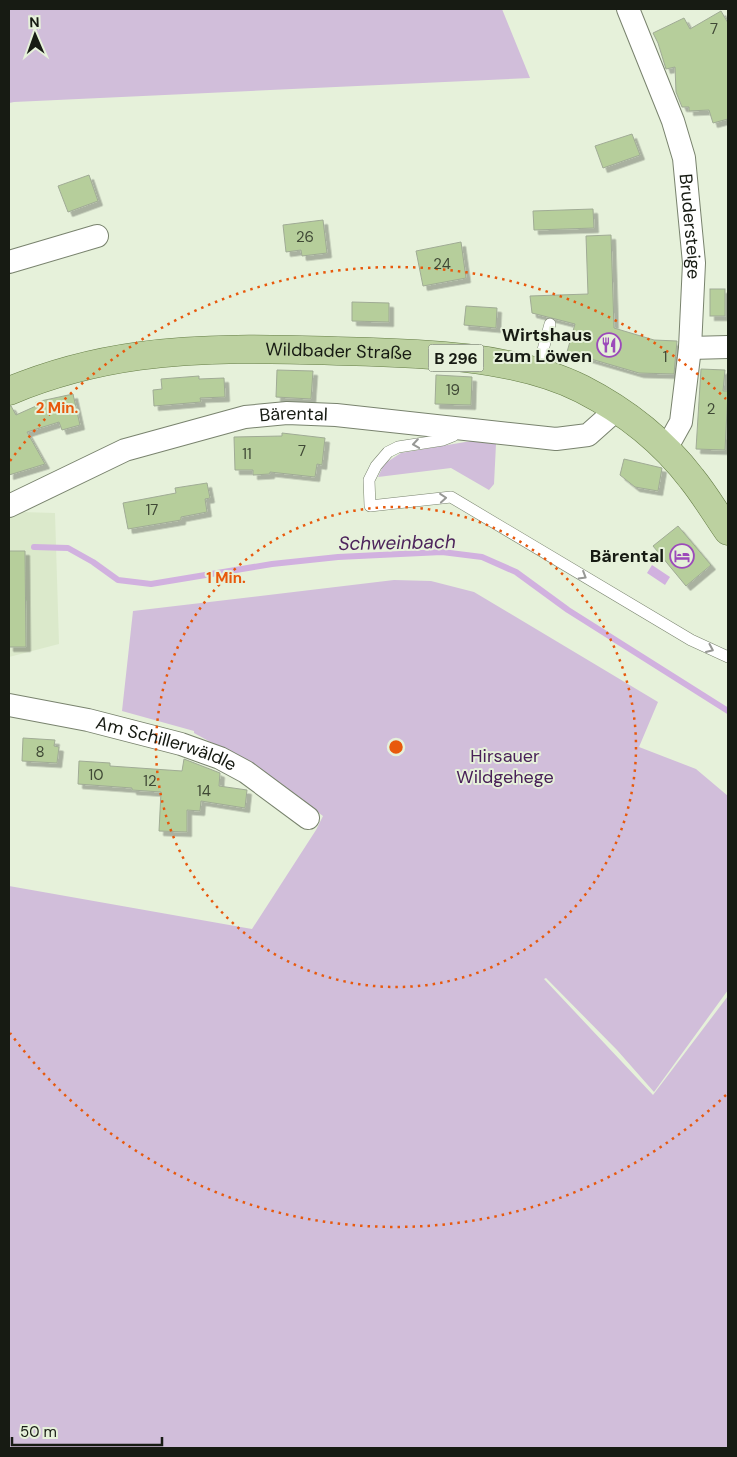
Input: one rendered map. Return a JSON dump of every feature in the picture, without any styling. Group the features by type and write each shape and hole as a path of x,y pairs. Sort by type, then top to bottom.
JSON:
{"main road":[{"name":"Wildbader Straße","path":"9,391 85,366 138,356 200,351 285,349 413,353 480,361 537,372 582,389 645,429 693,479 728,531"}],"street":[{"name":"Brudersteige","path":"628,9 674,121 684,158 694,263 690,348 681,422 666,449"},
{"path":"9,262 97,236"},
{"path":"690,348 728,347"},
{"name":"Bärental","path":"9,506 125,450 245,417 287,413 336,415 556,439 588,435 616,410"},
{"name":"Am Schillerwäldle","path":"9,704 88,720 182,744 220,758 246,772 308,818"}],"lane":[{"path":"537,372 550,324"},
{"path":"458,427 453,436 443,440 398,447 388,452 376,466 369,480 370,506 451,497 691,640 728,657"}],"shaded area":[{"path":"21,512 55,513 59,644 9,657 9,515"},
{"path":"652,565 670,577 665,585 647,573"}],"green space":[{"path":"9,9 502,9 530,78 9,103"},
{"path":"471,441 496,444 494,484 489,490 451,468 378,477 384,464 401,453"},
{"name":"Hirsauer Wildgehege","path":"394,580 431,581 474,592 658,702 639,747 696,769 728,796 728,990 654,1092 617,1050 546,978 544,979 653,1095 728,996 728,1448 9,1448 9,886 252,929 316,830 323,816 258,768 194,733 194,731 122,711 133,611"}],"building":[{"path":"721,11 728,23 728,119 713,123 709,110 689,111 689,107 682,107 676,92 675,67 666,69 653,33 684,18 690,29"},
{"path":"632,134 640,155 603,168 595,146"},
{"path":"89,175 98,201 68,212 58,186"},
{"path":"593,209 594,228 534,230 533,211"},
{"path":"323,220 327,253 302,256 301,250 286,252 283,225"},
{"path":"611,235 614,328 654,340 677,341 674,374 639,373 567,352 575,324 532,313 530,296 588,294 586,236"},
{"path":"461,242 466,278 423,286 416,251"},
{"path":"710,289 725,289 725,316 710,316"},
{"path":"352,302 389,303 389,322 352,321"},
{"path":"466,306 497,308 496,328 464,325"},
{"path":"701,369 725,370 723,391 728,391 725,450 696,449"},
{"path":"277,370 313,371 311,399 276,397"},
{"path":"436,375 472,377 471,405 435,404"},
{"path":"199,376 199,379 224,378 225,397 200,398 201,402 154,406 153,390 162,389 161,379"},
{"path":"73,394 80,425 62,430 59,422 27,432 45,464 9,475 9,406 11,406 16,415 36,406 36,402"},
{"path":"282,433 325,438 322,465 317,464 315,477 270,472 270,474 253,475 253,470 235,470 234,437 282,436"},
{"path":"624,459 662,468 658,491 635,487 620,475"},
{"path":"207,483 210,498 205,499 207,512 181,517 181,520 128,529 123,503 176,493 175,488"},
{"name":"Bärental","path":"678,526 711,565 686,586 653,546"},
{"path":"9,551 25,551 26,647 9,647"},
{"path":"23,738 55,740 54,746 59,747 57,763 22,761"},
{"path":"184,759 220,773 219,786 247,790 245,808 201,801 200,811 187,810 187,832 159,831 161,792 78,784 79,761 110,763 110,766 182,771"}],"waterway":[{"name":"Schweinbach","path":"34,547 68,548 93,562 118,580 151,584 272,564 338,557 442,552 482,557 516,572 568,610 728,711"}],"place":[{"name":"Wirtshaus zum Löwen","path":"609,345"},
{"name":"Bärental","path":"682,556"}]}
